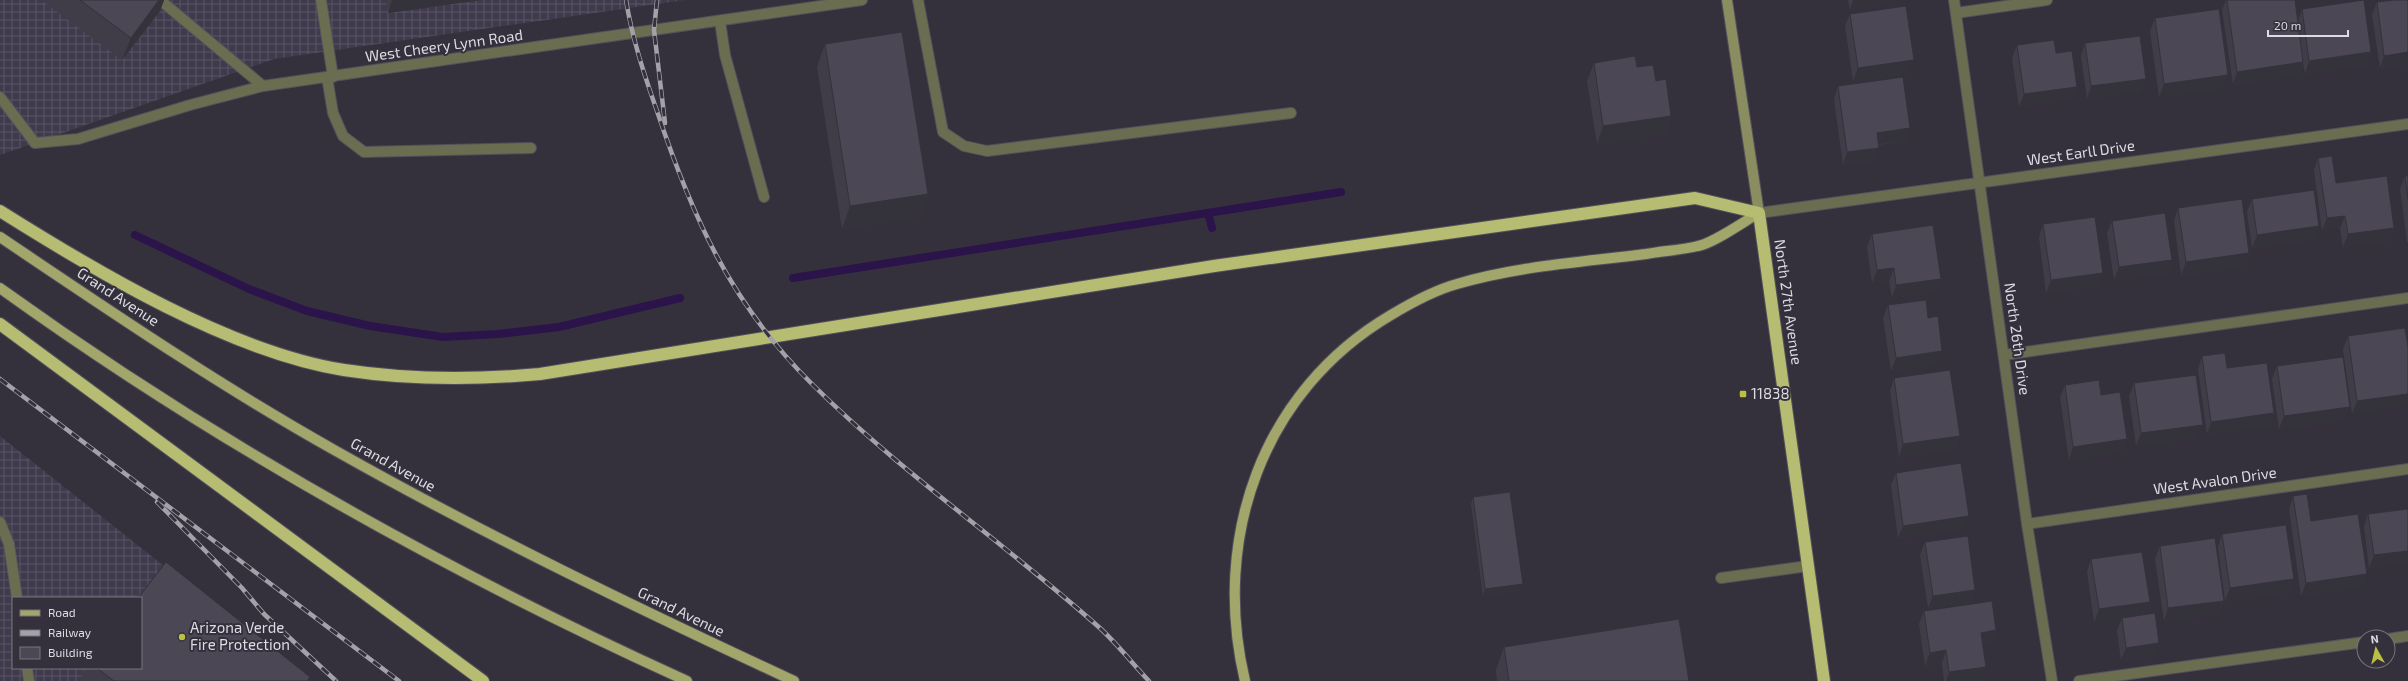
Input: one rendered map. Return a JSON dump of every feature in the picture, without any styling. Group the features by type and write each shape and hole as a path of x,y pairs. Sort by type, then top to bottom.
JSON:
{"highway":[{"path":"0,211 153,299 262,348 342,370 380,374 468,379 540,374 1214,266 1695,198 1759,213"},
{"name":"North 27th Avenue","path":"1759,213 1824,681"},
{"path":"0,324 483,681"}],"main road":[{"name":"North 27th Avenue","path":"1727,0 1759,213"},
{"path":"1245,681 1236,630 1233,601 1237,544 1244,512 1253,480 1268,443 1308,384 1336,354 1372,326 1404,307 1455,284 1499,274 1700,246 1759,213"},
{"name":"Grand Avenue","path":"0,237 185,359 334,450 500,539 794,681"},
{"path":"0,288 112,367 331,500 466,574 687,681"}],"street":[{"path":"160,0 263,86"},
{"path":"321,0 333,113 343,136 364,152 531,148"},
{"name":"West Cheery Lynn Road","path":"0,97 35,143 78,139 190,105 263,86 862,0"},
{"path":"918,0 943,132 964,146 987,151 1291,113"},
{"name":"North 26th Drive","path":"1954,0 2027,524 2052,681"},
{"path":"1956,13 2046,0"},
{"path":"720,21 725,55 764,197"},
{"name":"West Earll Drive","path":"1759,213 2408,124"},
{"path":"2004,355 2408,298"},
{"name":"West Avalon Drive","path":"2027,524 2408,469"},
{"path":"0,522 9,544 17,597"},
{"path":"1721,578 1808,566"},
{"path":"2396,638 2408,636"},
{"path":"2079,681 2356,643"},
{"path":"27,669 29,681"}],"shaded area":[{"path":"0,0 685,0 274,59 0,155"},
{"path":"0,436 309,681 0,681"}],"building":[{"path":"80,0 159,0 131,38"},
{"path":"2227,0 2295,0 2303,62 2237,72"},
{"path":"2364,0 2371,52 2309,61 2302,9"},
{"path":"2408,0 2408,52 2384,56 2377,2"},
{"path":"1906,6 1914,60 1858,68 1850,14"},
{"path":"2219,9 2228,75 2164,84 2155,18"},
{"path":"902,32 928,194 850,206 825,44"},
{"path":"2140,36 2146,79 2091,86 2085,43"},
{"path":"2054,40 2056,53 2072,51 2077,87 2024,94 2017,45"},
{"path":"1635,56 1637,67 1653,65 1656,81 1666,79 1671,116 1603,126 1594,63"},
{"path":"1903,77 1910,128 1877,133 1879,148 1847,152 1838,86"},
{"path":"2332,156 2336,183 2387,176 2394,228 2348,234 2345,216 2327,218 2318,158"},
{"path":"2405,176 2408,176 2408,199"},
{"path":"2314,190 2319,226 2257,235 2252,199"},
{"path":"2242,199 2249,253 2186,262 2178,208"},
{"path":"2165,213 2172,260 2119,267 2112,221"},
{"path":"2095,217 2103,273 2051,280 2043,224"},
{"path":"1933,225 1941,279 1896,285 1894,268 1877,270 1872,234"},
{"path":"1926,300 1928,318 1938,316 1942,351 1896,358 1888,305"},
{"path":"2405,328 2408,347 2408,394 2357,401 2348,336"},
{"path":"2225,353 2227,368 2267,363 2274,413 2211,422 2202,356"},
{"path":"2343,357 2350,407 2284,416 2277,366"},
{"path":"1950,370 1960,436 1903,444 1894,378"},
{"path":"2196,375 2203,425 2141,433 2134,383"},
{"path":"2099,380 2101,395 2120,392 2127,439 2073,447 2065,385"},
{"path":"1961,463 1969,516 1903,526 1896,473"},
{"path":"1510,492 1523,584 1485,589 1473,497"},
{"path":"2307,494 2311,521 2358,514 2367,574 2306,583 2293,496"},
{"path":"2408,509 2408,551 2374,555 2368,514"},
{"path":"2286,525 2294,579 2230,588 2222,534"},
{"path":"1968,536 1975,590 1933,596 1925,542"},
{"path":"2215,538 2224,601 2168,608 2160,546"},
{"path":"2142,552 2150,602 2099,609 2091,559"},
{"name":"Arizona Verde Fire Protection","path":"166,562 310,677 307,681 114,681 98,669 142,669 142,597 139,597"},
{"path":"1992,601 1996,630 1981,633 1986,667 1949,672 1946,650 1930,653 1924,611"},
{"path":"2155,613 2159,643 2126,648 2122,618"},
{"path":"1679,619 1689,681 1509,681 1504,647"}],"waterway":[{"path":"793,278 1341,192"},
{"path":"1208,213 1212,228"},
{"path":"135,235 249,289 307,311 370,326 443,337 498,334 559,327 680,298"}],"railway":[{"path":"626,0 643,70 670,150 684,186 717,256 757,321 782,352 844,415 880,447 1028,567 1101,629 1149,681"},
{"path":"657,0 654,30 665,123"},
{"path":"0,379 399,681"},
{"path":"157,502 242,588 264,614 336,681"}],"place":[{"name":"11838","path":"1743,394"},
{"name":"Arizona Verde Fire Protection","path":"182,637"}]}
